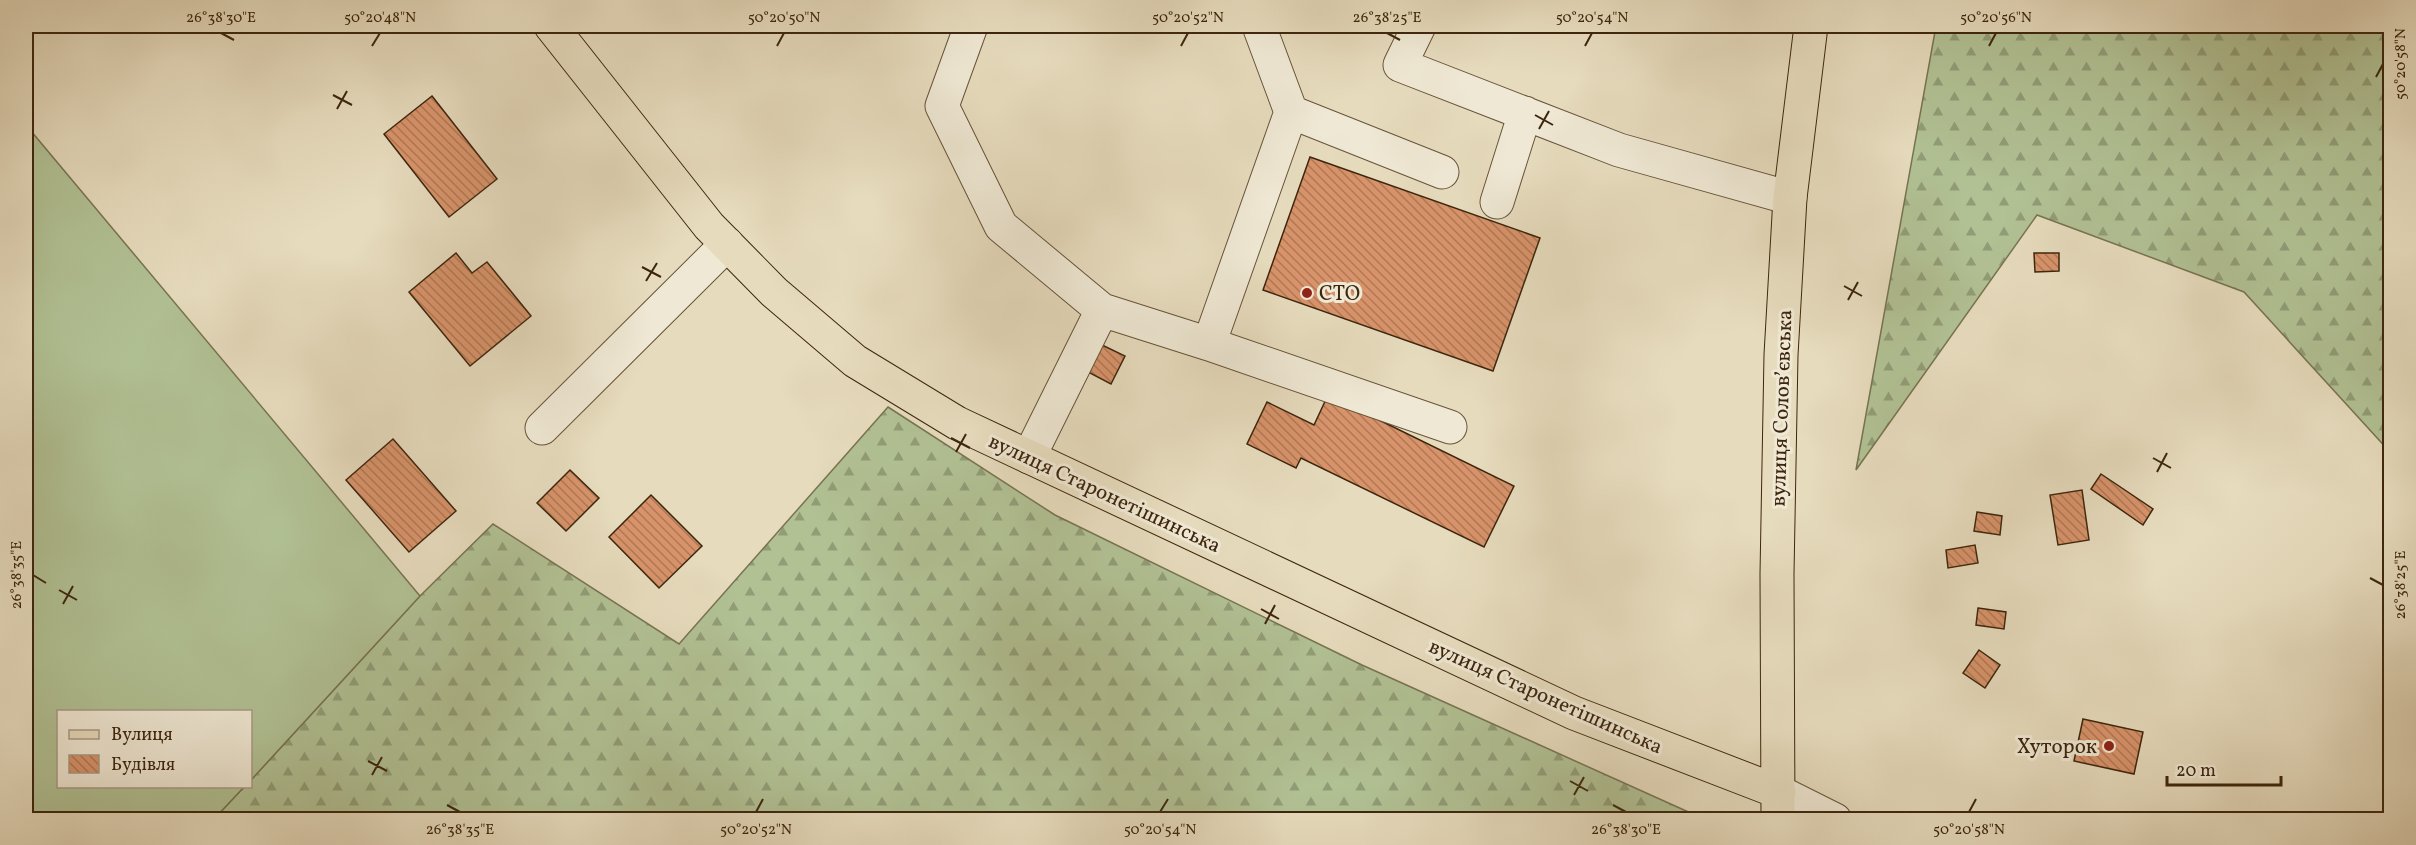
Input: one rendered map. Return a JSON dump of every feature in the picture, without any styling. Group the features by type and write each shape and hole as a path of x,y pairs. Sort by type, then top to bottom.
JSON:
{"main road":[{"name":"вулиця Старонетішинська","path":"551,26 709,226 774,292 855,361 957,423 1574,713 1778,806"},
{"name":"вулиця Соловʼєвська","path":"1778,806 1777,574 1780,389 1790,198 1811,26"}],"street":[{"path":"971,26 942,106 1001,226 1102,310 1209,344 1450,428"},
{"path":"1209,344 1291,112 1259,26"},
{"path":"1419,26 1400,65 1618,150 1790,198"},
{"path":"1291,112 1442,172"},
{"path":"1497,202 1525,113"},
{"path":"542,428 727,244"},
{"path":"1029,457 1102,310"},
{"path":"1778,806 1835,819"}],"green space":[{"path":"1936,26 2390,26 2390,452 2244,292 2037,215 1856,470"},
{"path":"26,125 420,596 252,779 252,710 57,710 57,788 243,788 214,819 26,819"},
{"path":"888,407 1055,515 1362,665 1704,819 214,819 243,788 252,788 252,779 420,596 493,524 679,644"}],"building":[{"path":"303,26 319,26 309,33"},
{"path":"432,96 497,179 449,217 384,134"},
{"path":"1310,157 1540,238 1493,371 1263,290"},
{"path":"456,253 472,273 487,262 531,316 470,366 409,292"},
{"path":"2034,253 2059,253 2059,271 2035,272"},
{"path":"1102,345 1125,356 1111,384 1088,372"},
{"path":"1328,395 1514,486 1484,547 1301,458 1296,468 1247,444 1267,402 1314,425"},
{"path":"393,439 456,511 409,552 346,480"},
{"path":"570,470 599,498 566,531 537,503"},
{"path":"2101,474 2153,509 2143,525 2091,489"},
{"path":"2082,490 2089,540 2058,545 2050,495"},
{"path":"651,495 702,546 659,588 609,537"},
{"path":"1977,512 2002,516 2000,535 1974,531"},
{"path":"1975,545 1978,563 1948,568 1946,550"},
{"path":"1978,608 2006,612 2004,629 1976,625"},
{"path":"1979,650 2000,665 1985,688 1963,673"},
{"name":"Хуторок","path":"2083,719 2143,732 2134,774 2074,761"}],"place":[{"name":"СТО","path":"1307,293"},
{"name":"Хуторок","path":"2109,746"}]}
